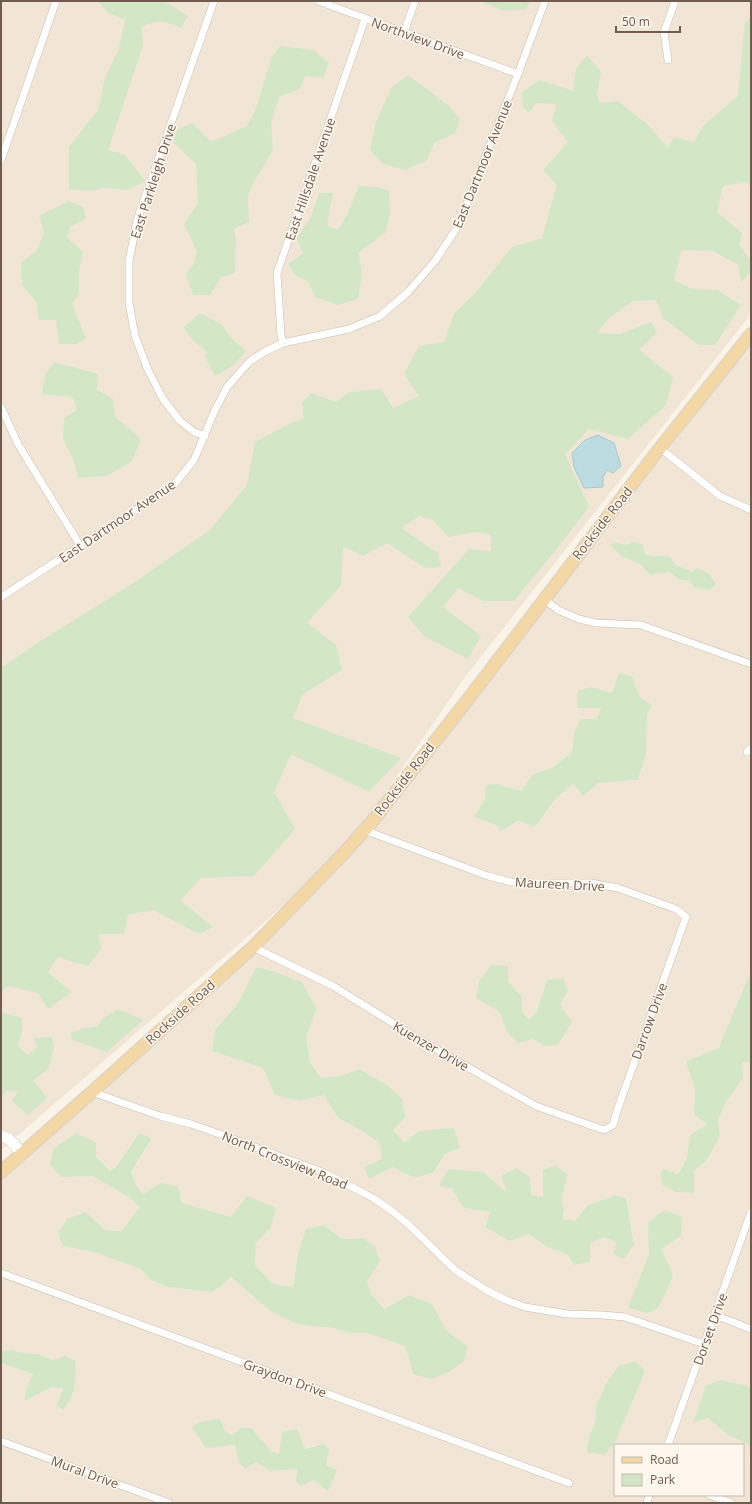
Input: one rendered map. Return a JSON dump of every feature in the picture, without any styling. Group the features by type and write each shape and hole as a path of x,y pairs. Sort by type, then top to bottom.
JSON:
{"main road":[{"name":"Rockside Road","path":"1,1172 253,947 344,853 469,698 660,448 751,334"}],"street":[{"path":"1,160 56,1"},
{"name":"East Parkleigh Drive","path":"205,436 194,432 180,421 163,399 148,370 135,336 129,303 129,261 137,220 214,1"},
{"name":"Northview Drive","path":"318,1 518,74"},
{"path":"404,32 416,1"},
{"name":"East Dartmoor Avenue","path":"1,597 81,547 173,486 194,460 205,436 214,410 228,387 250,361 283,343 349,329 380,316 408,292 435,261 458,226 545,1"},
{"path":"668,60 664,32 675,1"},
{"name":"East Hillsdale Avenue","path":"283,343 281,334 277,273 365,19"},
{"path":"1,407 18,444 81,547"},
{"path":"660,448 720,496 751,510"},
{"path":"544,599 558,610 579,618 596,623 641,625 751,664"},
{"name":"Maureen Drive","path":"364,830 488,876 511,882 591,883 618,888 676,909 686,918"},
{"name":"Darrow Drive","path":"614,1125 617,1111 686,918"},
{"name":"Kuenzer Drive","path":"253,947 333,986 420,1040 536,1106 604,1130 614,1125"},
{"name":"North Crossview Road","path":"92,1092 160,1116 191,1124 228,1137 322,1172 354,1188 373,1198 397,1215 455,1270 486,1290 506,1300 525,1307 567,1314 602,1314 625,1317 704,1344"},
{"path":"1,1136 9,1139 22,1153"},
{"name":"Dorset Drive","path":"668,1444 751,1212"},
{"name":"Graydon Drive","path":"1,1273 569,1483"},
{"path":"715,1315 751,1329"},
{"name":"Mural Drive","path":"1,1441 169,1503"},
{"path":"712,1496 732,1503"}],"shaded area":[{"path":"1,1 751,1 751,314 465,677 344,853 1,1150"},
{"path":"751,343 751,971 719,1048 686,1061 695,1090 694,1115 707,1124 690,1135 687,1158 677,1174 663,1185 694,1171 707,1160 720,1136 718,1119 728,1099 742,1062 751,1062 751,1387 722,1380 706,1385 693,1423 708,1418 728,1435 751,1446 749,1462 751,1463 751,1503 1,1503 1,1363 33,1374 26,1390 24,1400 52,1387 63,1389 73,1395 54,1360 38,1354 22,1353 11,1350 1,1351 1,1179 250,955 456,724","holes":["613,542 627,545 645,554 669,556 676,565 692,573 697,568 710,590 695,588 689,581 679,580 670,572 650,575 640,564 623,557","632,676 640,697 652,705 647,715 646,754 638,780 574,784 556,798 535,827 518,821 500,832 498,826 474,817 485,799 498,784 521,791 533,774 552,768 572,752 574,733 598,719 601,707 592,687 612,693","256,967 273,971 302,982 317,1009 306,1037 310,1062 321,1078 341,1076 359,1069 393,1130 404,1142 419,1131 460,1148 445,1154 433,1173 414,1178 392,1167 382,1159 379,1143 362,1131 338,1118 324,1095 301,1101 263,1068 212,1051 215,1030 239,1002","547,980 568,991 560,1005 544,1046 533,1039 518,1043 507,1032 499,1011 508,981 522,997 522,1011 529,1020 537,1011","76,1133 96,1142 96,1157 110,1171 116,1167 139,1133 152,1139 131,1172 136,1185 143,1194 151,1189 182,1203 270,1229 256,1241 255,1265 273,1284 293,1287 298,1254 324,1225 342,1239 363,1238 367,1281 372,1295 384,1309 409,1295 432,1304 446,1330 468,1347 413,1374 405,1346 367,1333 348,1333 330,1327 320,1327 270,1311 231,1277 220,1287 211,1292 168,1287 151,1280 140,1269 94,1252 63,1246 86,1212 105,1230 121,1231 140,1207 127,1196 92,1176 54,1148","543,1170 564,1172 568,1176 561,1199 564,1208 563,1219 575,1221 588,1205 616,1195 626,1198 634,1244 616,1242 603,1237 568,1255 547,1247 528,1234 510,1241 485,1226 490,1212 464,1207 452,1189 543,1197","681,1236 662,1249 668,1261 648,1313 629,1308 649,1254","625,1416 616,1440 589,1437 596,1420","220,1419 225,1431 232,1435 241,1428 251,1428 271,1452 279,1454 323,1444 328,1491 299,1469 270,1471 256,1462 239,1462 235,1445 223,1446"]}],"green space":[{"path":"97,1 159,1 169,4 188,16 181,28 161,22 152,23 141,27 143,45 108,150 125,155 145,181 128,190 105,188 88,191 69,189 69,147 98,110 105,78 119,49 125,20 109,13"},
{"path":"480,1 530,1 526,9 504,11"},
{"path":"751,17 751,187 746,182 723,186 717,212 742,233 739,244 751,261 750,273 741,282 738,265 713,251 681,250 674,280 692,289 717,290 741,305 715,345 699,345 663,318 656,300 633,301 610,317 597,333 620,334 651,322 657,332 639,350 673,377 666,405 628,439 589,429 565,454 589,507 514,601 483,601 458,588 443,607 481,636 468,659 424,636 408,617 469,549 491,551 491,535 477,532 448,537 433,520 420,516 401,528 438,553 441,567 425,568 387,543 363,556 343,546 341,585 307,623 336,645 342,670 303,694 293,718 401,758 369,792 291,754 274,792 295,829 254,876 201,878 180,900 213,927 199,934 154,910 128,915 124,934 98,934 102,948 88,966 58,957 48,972 71,992 48,1009 38,993 8,986 1,993 1,668 39,642 132,584 211,529 247,485 255,442 304,418 302,403 311,393 336,402 349,392 381,389 393,408 419,396 404,374 419,346 444,342 454,314 477,291 512,247 542,238 557,185 543,170 568,142 552,121 557,104 536,103 529,113 523,107 522,92 540,80 573,91 576,69 587,55 601,72 597,95 600,103 618,101 647,124 668,148 674,137 694,142 703,126 738,96 745,22"},
{"path":"280,46 314,50 329,63 323,78 305,76 300,89 279,97 271,122 273,150 255,180 248,196 249,222 234,229 236,240 235,273 221,277 210,295 193,295 186,273 193,265 197,251 184,224 198,203 196,164 173,142 177,130 192,123 211,142 247,126 255,111 272,57"},
{"path":"408,75 450,107 460,120 455,133 434,143 427,160 406,170 383,164 370,150 376,122 391,88"},
{"path":"359,186 376,187 389,191 390,214 385,233 358,253 362,273 358,299 338,305 315,297 308,281 296,276 288,264 303,254 297,238 311,217 319,193 333,193 327,225 338,230 348,213"},
{"path":"69,201 83,207 86,218 70,227 67,238 83,252 79,271 79,292 72,304 86,338 76,344 59,344 56,320 39,320 37,303 22,285 21,263 37,250 44,232 39,216"},
{"path":"200,313 221,324 233,340 246,351 234,365 215,376 205,357 207,352 195,342 183,328"},
{"path":"54,362 98,374 97,390 113,399 115,417 141,440 131,462 106,476 78,478 74,461 63,439 64,418 77,410 73,397 42,394 45,375"},
{"path":"613,542 627,545 633,542 642,544 645,554 669,556 676,565 692,572 697,568 708,573 716,584 710,590 695,588 689,581 679,580 670,572 650,575 640,564 623,557 610,545"},
{"path":"619,673 632,676 640,697 652,705 647,715 646,754 638,780 598,783 583,796 574,784 556,798 535,827 518,821 499,832 498,826 474,817 485,799 486,785 498,784 521,791 533,774 552,768 572,752 574,733 581,719 597,719 601,708 577,708 578,691 592,687 612,693"},
{"path":"491,965 508,966 508,981 522,997 522,1011 529,1020 537,1011 547,980 563,978 568,991 560,1005 572,1022 558,1045 544,1046 533,1039 518,1043 507,1032 499,1011 476,998 479,982"},
{"path":"256,967 273,971 302,982 317,1009 306,1037 310,1062 321,1078 341,1076 359,1069 387,1085 402,1099 405,1117 393,1130 404,1142 419,1131 454,1128 460,1148 445,1154 433,1173 414,1178 392,1167 369,1179 364,1167 382,1159 379,1143 362,1131 338,1118 324,1095 301,1101 275,1095 263,1068 212,1051 215,1030 239,1002"},
{"path":"751,971 751,1062 742,1062 743,1078 728,1099 718,1119 720,1136 707,1160 694,1171 694,1193 676,1192 663,1185 660,1177 663,1169 678,1174 687,1158 690,1135 707,1124 694,1115 695,1090 686,1061 719,1048"},
{"path":"118,1009 143,1020 107,1052 72,1040 71,1032 98,1026 103,1018"},
{"path":"1,1012 22,1018 22,1032 18,1046 27,1055 38,1047 33,1038 52,1037 54,1047 49,1068 33,1080 47,1098 28,1115 12,1101 18,1091 6,1091 1,1099"},
{"path":"76,1133 96,1142 96,1157 110,1171 116,1167 139,1133 152,1138 131,1172 136,1185 143,1194 161,1183 177,1186 182,1203 231,1217 247,1196 276,1208 270,1229 256,1242 255,1265 273,1284 293,1287 298,1254 306,1229 324,1225 342,1239 363,1238 375,1247 380,1261 367,1281 372,1295 384,1309 409,1295 432,1304 446,1330 468,1347 464,1361 449,1372 431,1379 413,1374 405,1346 367,1333 348,1333 330,1327 297,1324 270,1311 231,1277 220,1287 211,1292 168,1287 151,1280 140,1269 94,1252 63,1246 58,1234 67,1219 86,1212 105,1230 121,1231 140,1207 127,1196 92,1176 61,1177 50,1165 54,1148"},
{"path":"556,1165 568,1175 561,1199 564,1208 563,1219 575,1221 588,1205 616,1195 626,1198 634,1244 624,1259 614,1254 616,1242 603,1237 590,1244 590,1262 574,1265 568,1255 547,1247 528,1234 510,1241 485,1227 490,1212 464,1208 452,1189 439,1185 449,1169 483,1172 507,1193 501,1176 517,1168 530,1178 531,1195 543,1197 543,1170"},
{"path":"665,1210 682,1217 681,1236 662,1249 673,1275 657,1309 648,1313 628,1308 649,1254 648,1222"},
{"path":"11,1350 22,1353 38,1354 54,1360 65,1356 75,1361 75,1387 71,1398 63,1410 57,1405 63,1389 52,1387 24,1401 26,1390 33,1374 1,1363 1,1351"},
{"path":"635,1361 645,1371 616,1440 605,1455 587,1452 589,1437 596,1420 596,1406 607,1382 619,1366"},
{"path":"722,1380 751,1387 751,1446 728,1435 708,1418 693,1423 706,1385"},
{"path":"220,1419 225,1431 232,1435 241,1428 251,1428 271,1451 279,1454 282,1432 297,1429 305,1449 323,1444 329,1449 326,1466 337,1470 328,1491 313,1480 301,1486 296,1481 298,1469 270,1471 256,1462 245,1469 239,1462 235,1445 206,1448 192,1427 200,1422"}],"water":[{"path":"598,435 614,443 621,466 613,473 607,470 603,477 603,487 584,488 574,467 572,453 585,440"}]}
